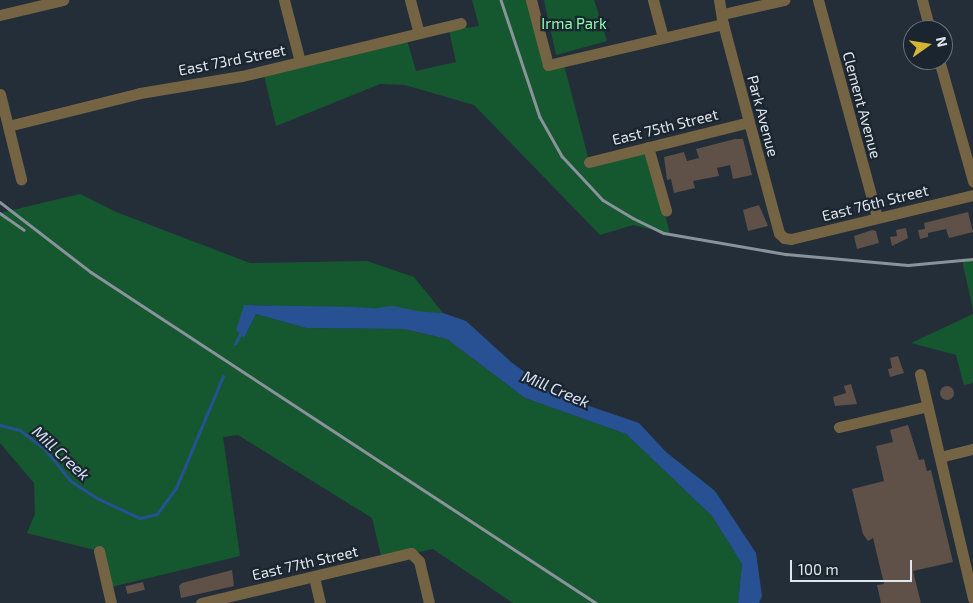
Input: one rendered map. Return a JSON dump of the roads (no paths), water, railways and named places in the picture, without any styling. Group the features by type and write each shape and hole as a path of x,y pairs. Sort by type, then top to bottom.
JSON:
{"street":[{"path":"0,15 63,0"},
{"path":"284,0 300,62"},
{"path":"410,0 419,34"},
{"path":"531,0 548,65 663,37 784,0"},
{"path":"653,0 663,37"},
{"name":"Park Avenue","path":"719,0 779,233 784,238"},
{"name":"Clement Avenue","path":"818,0 877,217"},
{"path":"922,0 927,20"},
{"name":"East 73rd Street","path":"8,126 168,87 300,62 461,23"},
{"path":"942,70 973,181"},
{"path":"0,94 21,179"},
{"name":"East 75th Street","path":"589,162 749,122"},
{"path":"648,147 666,210"},
{"name":"East 76th Street","path":"784,238 791,239 973,195"},
{"path":"920,374 973,597"},
{"path":"839,427 928,406"},
{"path":"940,457 973,449"},
{"path":"99,551 111,603"},
{"name":"East 77th Street","path":"201,603 245,598 314,577 415,554 429,603"},
{"path":"314,577 320,603"}],"water":[{"path":"244,305 354,307 443,313 466,321 511,362 554,394 639,423 666,452 715,491 756,553 762,596 759,603 738,603 742,564 712,516 626,434 525,398 447,339 404,329 306,328 256,314 244,338 236,330"}],"waterway":[{"name":"Mill Creek","path":"377,309 392,307 424,313"},
{"name":"Mill Creek","path":"235,344 241,332"},
{"name":"Mill Creek","path":"0,425 20,430 45,449 71,481 99,499 140,518 157,514 176,488 223,376"}],"railway":[{"path":"501,0 540,117 562,156 603,200 633,218 664,233 786,254 908,265 973,259"},
{"path":"0,202 91,272 596,603"},
{"path":"0,213 24,230"}],"park label":[{"name":"Irma Park","path":"574,24"}]}
